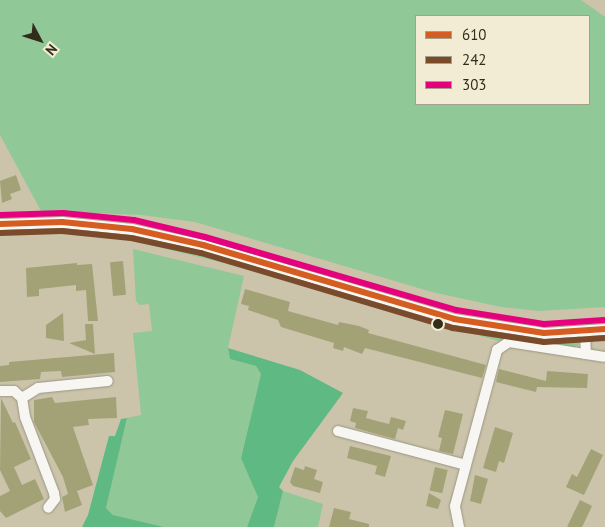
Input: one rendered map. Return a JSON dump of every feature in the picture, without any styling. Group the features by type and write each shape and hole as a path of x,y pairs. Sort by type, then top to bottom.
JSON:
{"street":[{"path":"0,224 62,222 132,229 203,245 454,319 544,332 585,332 605,329"},
{"path":"585,332 586,354"},
{"path":"459,527 456,506 501,345 509,342 604,357"},
{"path":"22,398 38,388 108,381"},
{"path":"0,391 13,391 22,398 25,417 54,493 54,502 48,508"},
{"path":"338,431 466,465"}],"green space":[{"path":"0,0 581,0 605,17 605,307 539,311 501,307 432,292 195,222 141,215 41,211 0,135"},
{"path":"26,229 92,230 94,234 23,234"},
{"path":"137,236 195,249 253,267 252,270 134,241"},
{"path":"133,249 244,276 228,348 230,359 256,366 261,374 241,457 258,497 247,527 164,527 113,515 106,508 127,418 141,415 133,333 152,331 149,304 140,305 136,301"},
{"path":"484,332 527,338 577,340 579,344 575,348 517,340 499,341 481,336"},
{"path":"228,348 300,370 343,393 293,461 279,487 283,491 274,527 247,527 258,497 241,458 261,374 256,366 230,359"},
{"path":"127,418 106,508 113,515 164,527 82,527 88,515 109,436 115,436 121,419"},
{"path":"283,491 323,504 318,527 274,527"}],"building":[{"path":"16,175 21,190 10,194 12,199 2,203 0,181"},
{"path":"123,261 126,295 113,296 110,262"},
{"path":"77,263 77,265 92,264 98,321 88,321 86,290 76,291 76,285 39,289 39,296 27,297 26,268"},
{"path":"245,289 290,302 288,311 338,325 339,322 359,326 369,330 368,333 486,365 482,378 365,348 362,354 344,347 343,351 333,348 334,343 281,327 278,320 248,310 249,306 241,304"},
{"path":"63,313 64,341 46,338 46,325"},
{"path":"85,324 93,324 95,354 69,343 86,340"},
{"path":"114,353 115,372 62,377 61,371 41,372 40,379 0,382 0,366 9,365 9,362"},
{"path":"499,369 546,381 547,371 588,374 587,388 537,387 536,392 496,382"},
{"path":"52,397 55,403 116,397 117,418 88,419 89,425 73,427 93,485 77,491 82,505 65,512 62,497 68,494 63,477 34,422 34,400"},
{"path":"1,398 13,423 15,422 31,459 14,467 22,485 35,479 44,499 6,518 0,511 0,496 10,491 0,470"},
{"path":"353,408 368,411 366,418 389,424 391,417 406,421 403,430 398,428 395,439 355,428 356,423 350,421"},
{"path":"445,410 463,414 453,454 439,451 442,438 438,437"},
{"path":"495,427 513,433 504,463 499,461 496,472 483,468"},
{"path":"350,446 391,456 385,477 375,474 377,466 347,458"},
{"path":"591,449 603,455 584,495 566,487 572,474 577,477"},
{"path":"305,466 317,470 314,479 323,482 320,493 293,486 290,482 295,467 304,470"},
{"path":"435,467 448,470 442,493 430,490"},
{"path":"475,475 488,479 481,504 470,501"},
{"path":"429,493 441,500 438,509 426,506"},
{"path":"580,500 592,506 585,521 582,527 567,527"},
{"path":"334,508 351,512 349,519 369,524 369,527 329,527"}],"transit line":[{"name":"303","path":"0,215 63,213 134,220 205,237 456,310 544,324 604,320"},
{"name":"610","path":"0,224 62,222 132,229 203,245 454,319 544,333 605,329"},
{"name":"242","path":"0,233 62,231 131,238 201,253 453,328 544,342 605,338"}]}
